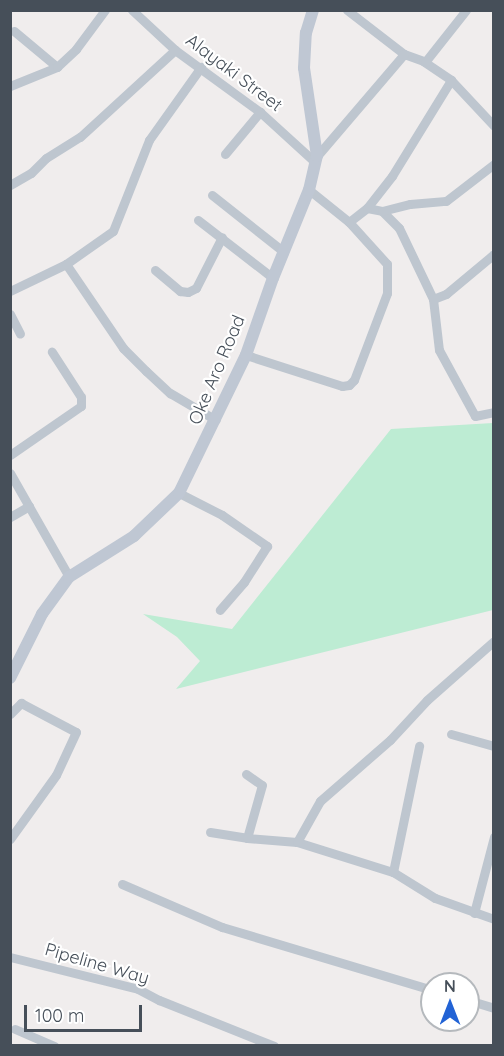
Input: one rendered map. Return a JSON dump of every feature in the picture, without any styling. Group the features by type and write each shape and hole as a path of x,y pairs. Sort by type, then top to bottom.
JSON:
{"main road":[{"name":"Oke Aro Road","path":"10,678 42,614 69,577 134,536 179,493 246,355 273,278 309,190 316,159 304,68 306,33 313,10"}],"street":[{"path":"10,86 57,67 76,50 105,10"},
{"name":"Alayaki Street","path":"132,10 175,50 260,112 316,159"},
{"path":"346,10 405,54 425,62 451,80 494,126"},
{"path":"425,62 466,10"},
{"path":"14,31 57,67"},
{"path":"10,185 80,137 175,50"},
{"path":"316,159 405,54"},
{"path":"10,291 66,264 113,231 149,140 201,67"},
{"path":"350,222 367,208 392,176 451,80"},
{"path":"225,154 260,112"},
{"path":"367,208 382,211 410,204 446,201 494,164"},
{"path":"246,355 342,386 350,385 354,380 388,284 387,264 350,222 309,190"},
{"path":"212,195 284,252"},
{"path":"382,211 399,228 433,299 439,350 475,416 494,412"},
{"path":"198,220 273,278"},
{"path":"155,270 180,291 188,292 196,288 222,237"},
{"path":"433,299 446,294 494,254"},
{"path":"66,264 123,348 138,364 170,393 216,420"},
{"path":"10,314 20,334"},
{"path":"10,455 81,406 81,397 52,352"},
{"path":"10,473 69,577"},
{"path":"179,493 222,515 267,546 244,582 220,610"},
{"path":"10,517 29,506"},
{"path":"297,842 320,801 390,740 427,700 494,641"},
{"path":"10,714 21,703 76,732 56,775 30,816 10,839"},
{"path":"451,734 494,746"},
{"path":"393,872 419,746"},
{"path":"246,774 262,784 247,838"},
{"path":"210,832 297,842 393,872 435,898 494,919"},
{"path":"474,913 494,837"},
{"path":"122,884 222,927 420,986"},
{"name":"Pipeline Way","path":"10,957 138,989 159,1000 274,1046"},
{"path":"15,1029 54,1046"}],"green space":[{"path":"493,423 493,610 176,689 200,661 177,637 143,614 232,629 391,429"}]}
